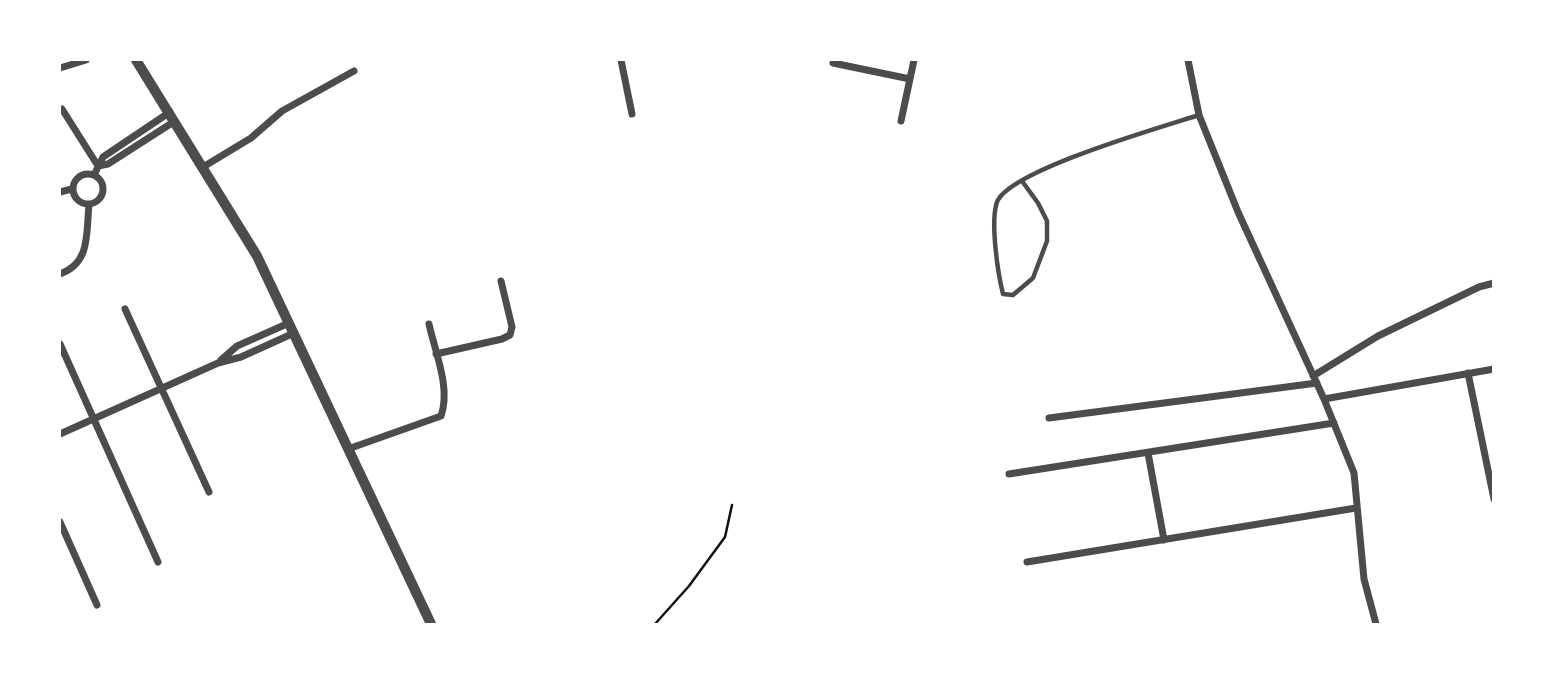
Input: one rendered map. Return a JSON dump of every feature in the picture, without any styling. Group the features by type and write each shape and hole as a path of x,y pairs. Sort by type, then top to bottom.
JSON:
{"street":[{"path":"60,68 86,60"},
{"path":"136,60 257,256 430,625"},
{"path":"621,60 632,114"},
{"path":"901,121 914,60"},
{"path":"1188,60 1199,115 1238,212 1324,399 1354,473 1364,579 1376,625"},
{"path":"833,63 910,79"},
{"path":"203,167 251,138 282,111 354,71"},
{"path":"62,109 99,166"},
{"path":"94,175 99,166 108,164 172,116"},
{"path":"60,192 72,189 79,176 94,175 102,182 103,192 98,201 89,205 79,202 72,189"},
{"path":"60,274 78,264 84,253 89,205"},
{"path":"436,354 510,335 512,327 501,281"},
{"path":"1049,418 1315,380 1378,336 1479,287 1493,283"},
{"path":"125,309 209,492"},
{"path":"348,449 441,416 444,391 429,324"},
{"path":"60,434 218,363 241,357 292,328"},
{"path":"60,344 158,562"},
{"path":"1324,399 1493,369"},
{"path":"1468,373 1493,499"},
{"path":"1009,474 1334,424"},
{"path":"1148,453 1164,540"},
{"path":"1027,562 1356,508"},
{"path":"60,522 97,605"}],"lane":[{"path":"1022,181 1047,221 1046,241 1033,278 1013,295 1003,293 997,272 997,203 1004,194 1022,181 1073,157 1199,115"}],"path":[{"path":"655,625 689,586 725,537 732,506"}]}
